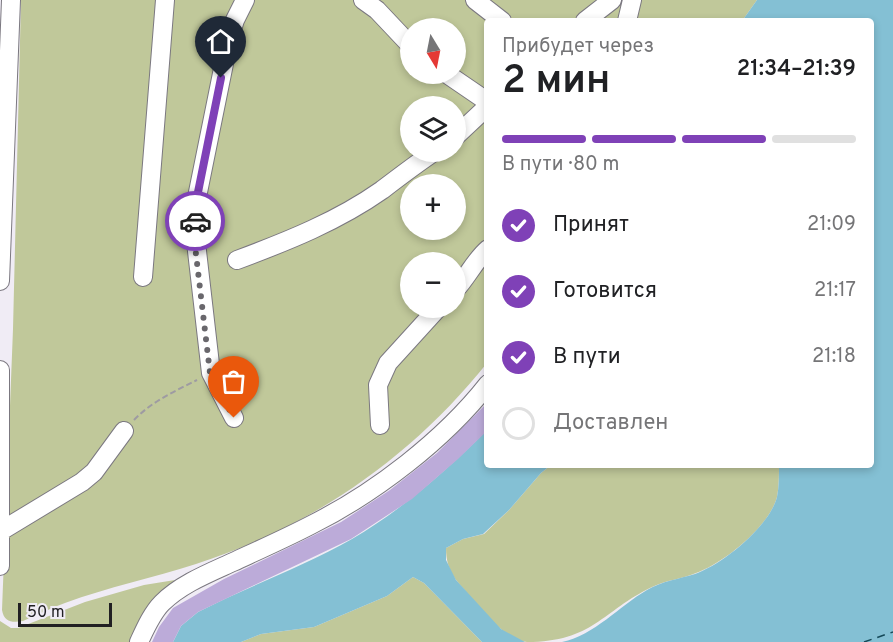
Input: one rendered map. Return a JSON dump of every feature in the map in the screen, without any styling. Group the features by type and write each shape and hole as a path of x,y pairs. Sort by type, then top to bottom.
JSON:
{"street":[{"path":"143,277 165,0"},
{"path":"234,418 210,373 195,246 195,207 229,39 245,0"},
{"path":"363,0 377,10 400,34"},
{"path":"475,0 498,18"},
{"path":"589,18 612,0"},
{"path":"628,18 632,0"},
{"path":"0,281 9,4"},
{"path":"461,84 484,101"},
{"path":"466,126 484,108"},
{"path":"237,260 296,238 345,212 420,162"},
{"path":"466,278 484,252"},
{"path":"380,425 378,385 388,363 429,318"},
{"path":"0,370 0,566"},
{"path":"139,642 162,603 181,589 203,575 312,525 356,500 418,454 484,388"},
{"path":"1,531 82,482 94,472 124,431"}],"path":[{"path":"124,431 142,412 166,396 210,373"}],"green space":[{"path":"21,0 629,0 625,18 484,18 484,367 426,429 357,485 319,509 239,549 196,564 81,597 23,621 12,622 3,614"},
{"path":"636,0 757,0 744,18 632,18"},
{"path":"547,468 779,468 777,497 765,520 744,542 719,561 696,573 652,587 582,631 549,641 527,642 507,634 479,607 451,573 446,548 463,539 484,534 509,510"},
{"path":"413,577 424,583 482,642 241,642 261,634 314,627 387,596"},
{"path":"175,580 156,601 132,642 0,642 0,621 11,628 18,628 85,602 144,585"}],"water":[{"path":"757,0 893,0 893,642 562,642 596,627 653,587 706,569 744,543 772,509 778,493 779,468 874,468 874,18 744,18"},
{"path":"484,433 484,468 547,468 509,510 483,534 463,539 446,548 446,560 456,580 501,629 525,642 482,642 424,583 413,577 387,596 314,627 261,634 241,642 173,642 181,626 198,612 352,539 389,515 456,460"}],"building":[{"path":"484,406 484,434 412,499 351,539 198,612 181,626 173,642 152,642 159,627 173,608 224,579 341,522 390,490 437,453"}],"ferry route":[{"path":"864,642 893,632"}],"way so far":[{"path":"195,221 195,246 210,373 234,418"}],"route":[{"path":"195,221 195,207 221,78"}]}
